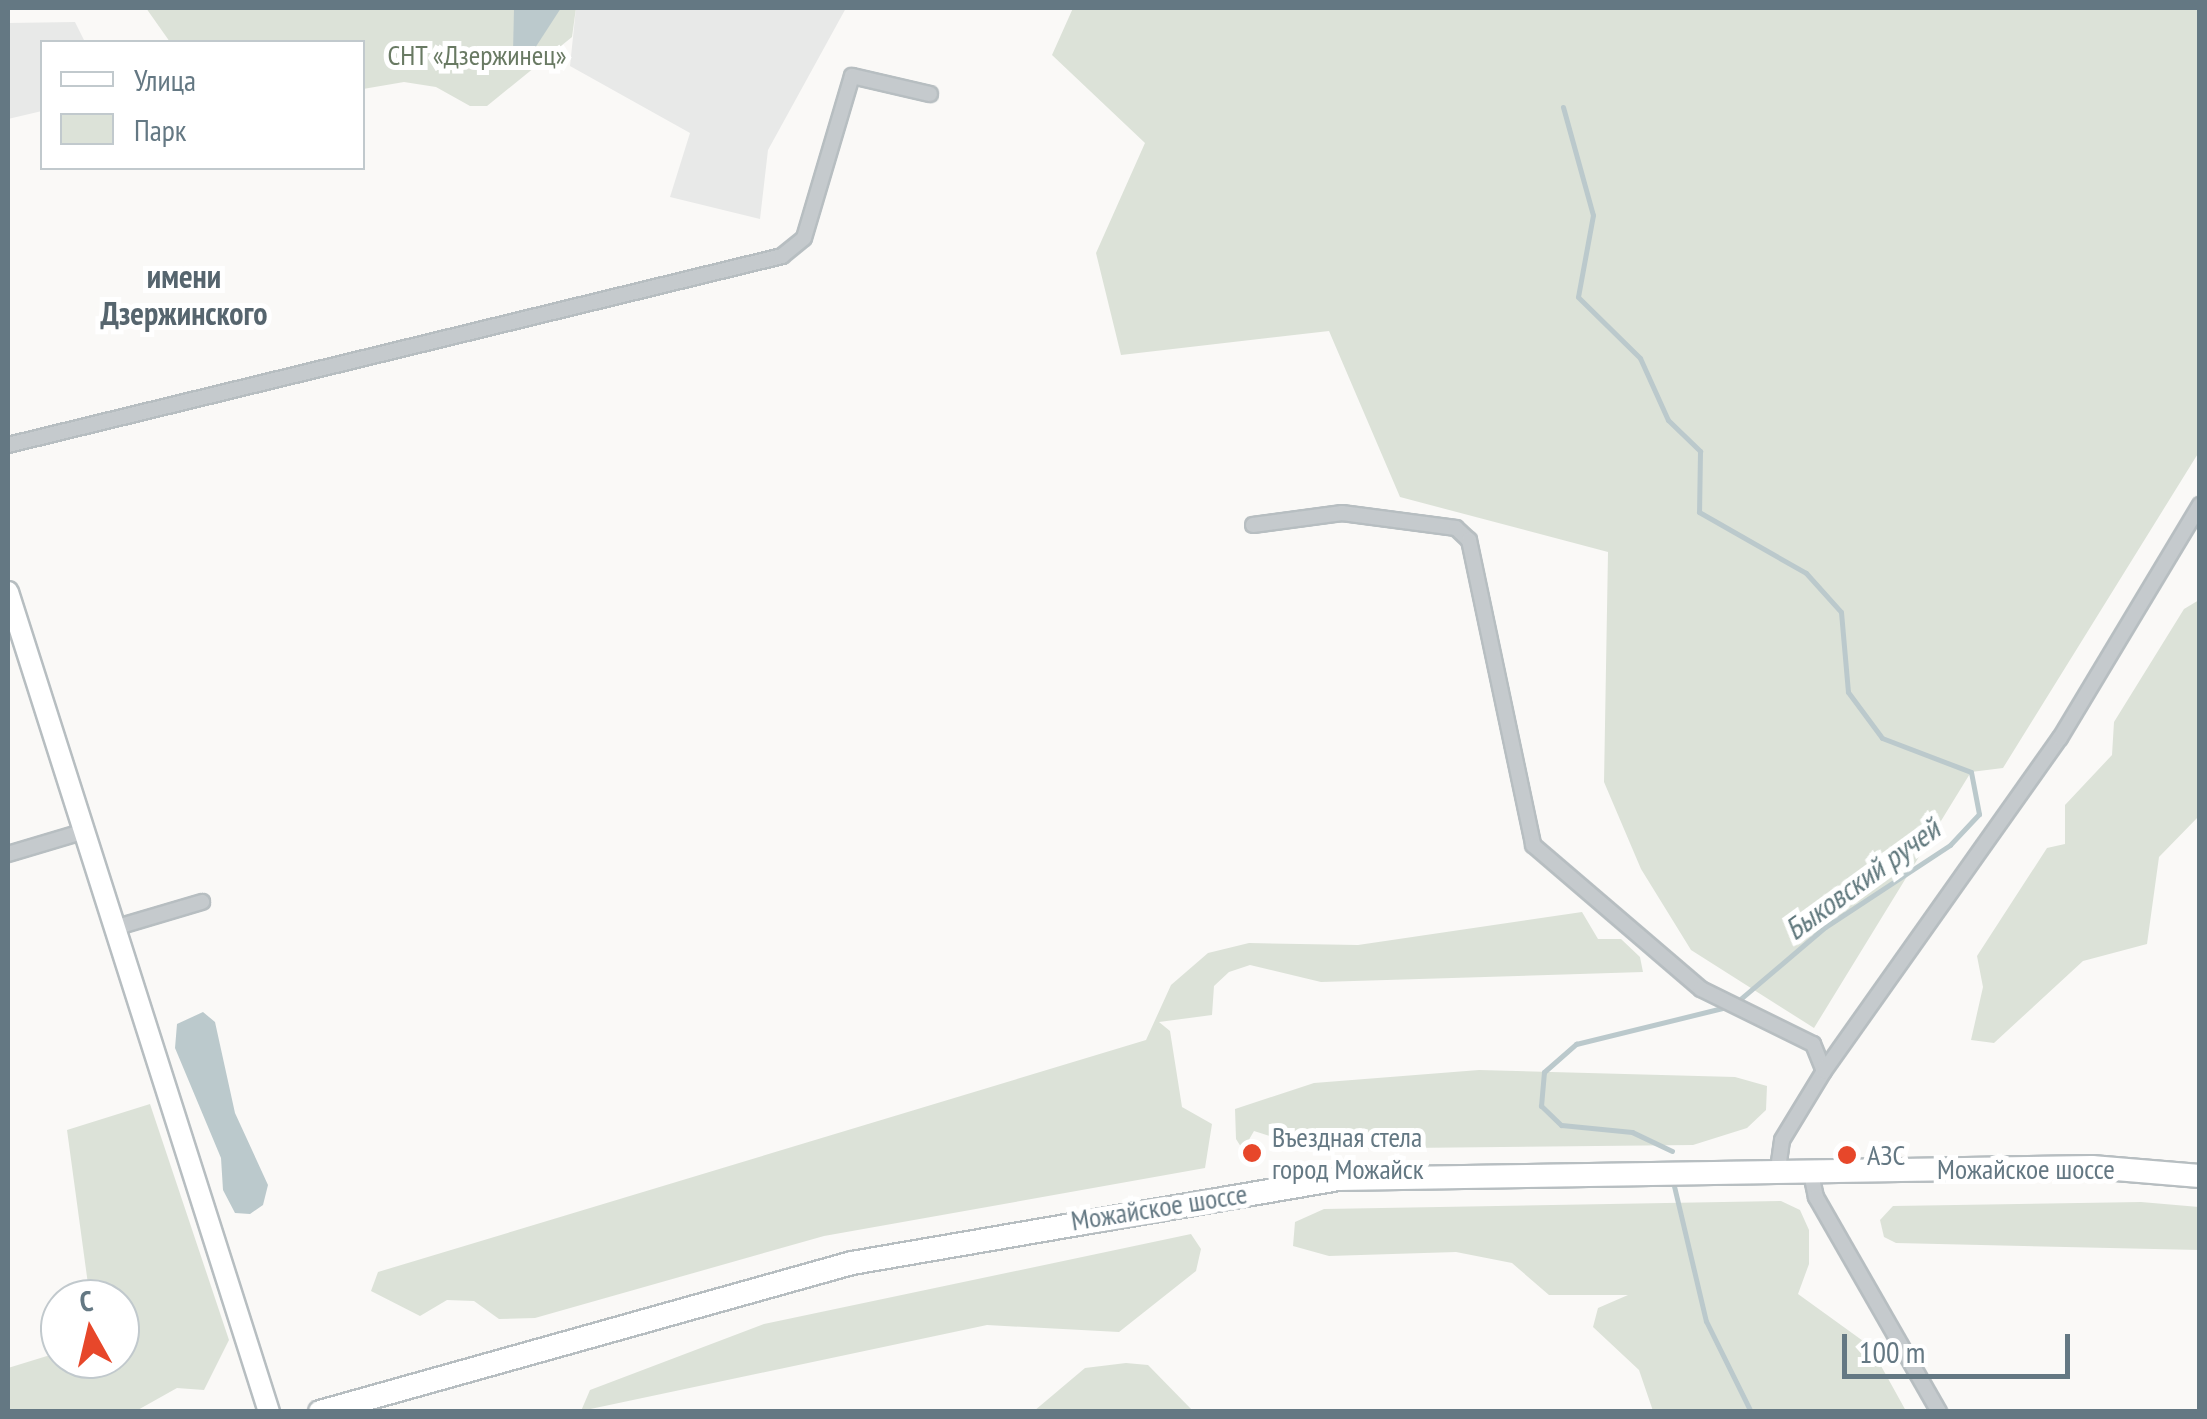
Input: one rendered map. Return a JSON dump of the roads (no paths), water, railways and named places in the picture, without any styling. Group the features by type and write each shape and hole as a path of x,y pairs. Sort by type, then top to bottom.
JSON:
{"main road":[{"name":"Можайское шоссе","path":"320,1412 830,1268 1084,1219 1398,1174 2092,1167 2200,1176"}],"street":[{"path":"8,445 782,256 804,238 852,76 930,94"},
{"path":"1778,1169 1782,1140 1824,1071 2060,738 2200,505"},
{"path":"1253,524 1342,513 1456,528 1469,540 1532,845 1700,989 1813,1044 1824,1071"},
{"path":"8,592 269,1412"},
{"path":"8,854 82,832"},
{"path":"114,928 202,902"},
{"path":"1810,1169 1816,1198 1940,1412"}],"waterway":[{"name":"Быковский ручей","path":"1563,107 1593,215 1578,297 1640,358 1668,420 1700,451 1699,512 1806,573 1841,612 1848,692 1882,738 1971,772 1979,814 1950,845 1825,927 1737,1002"},
{"name":"Быковский ручей","path":"1672,1151 1632,1132 1561,1125 1541,1106 1544,1072 1576,1044 1727,1007"},
{"name":"Быковский ручей","path":"1674,1186 1706,1321 1751,1412"}],"place":[{"name":"Въездная стела город Можайск","path":"1252,1153"},
{"name":"АЗС","path":"1847,1155"}],"district":[{"name":"имени Дзержинского","path":"184,296"}],"park label":[{"name":"СНТ «Дзержинец»","path":"477,55"}]}
